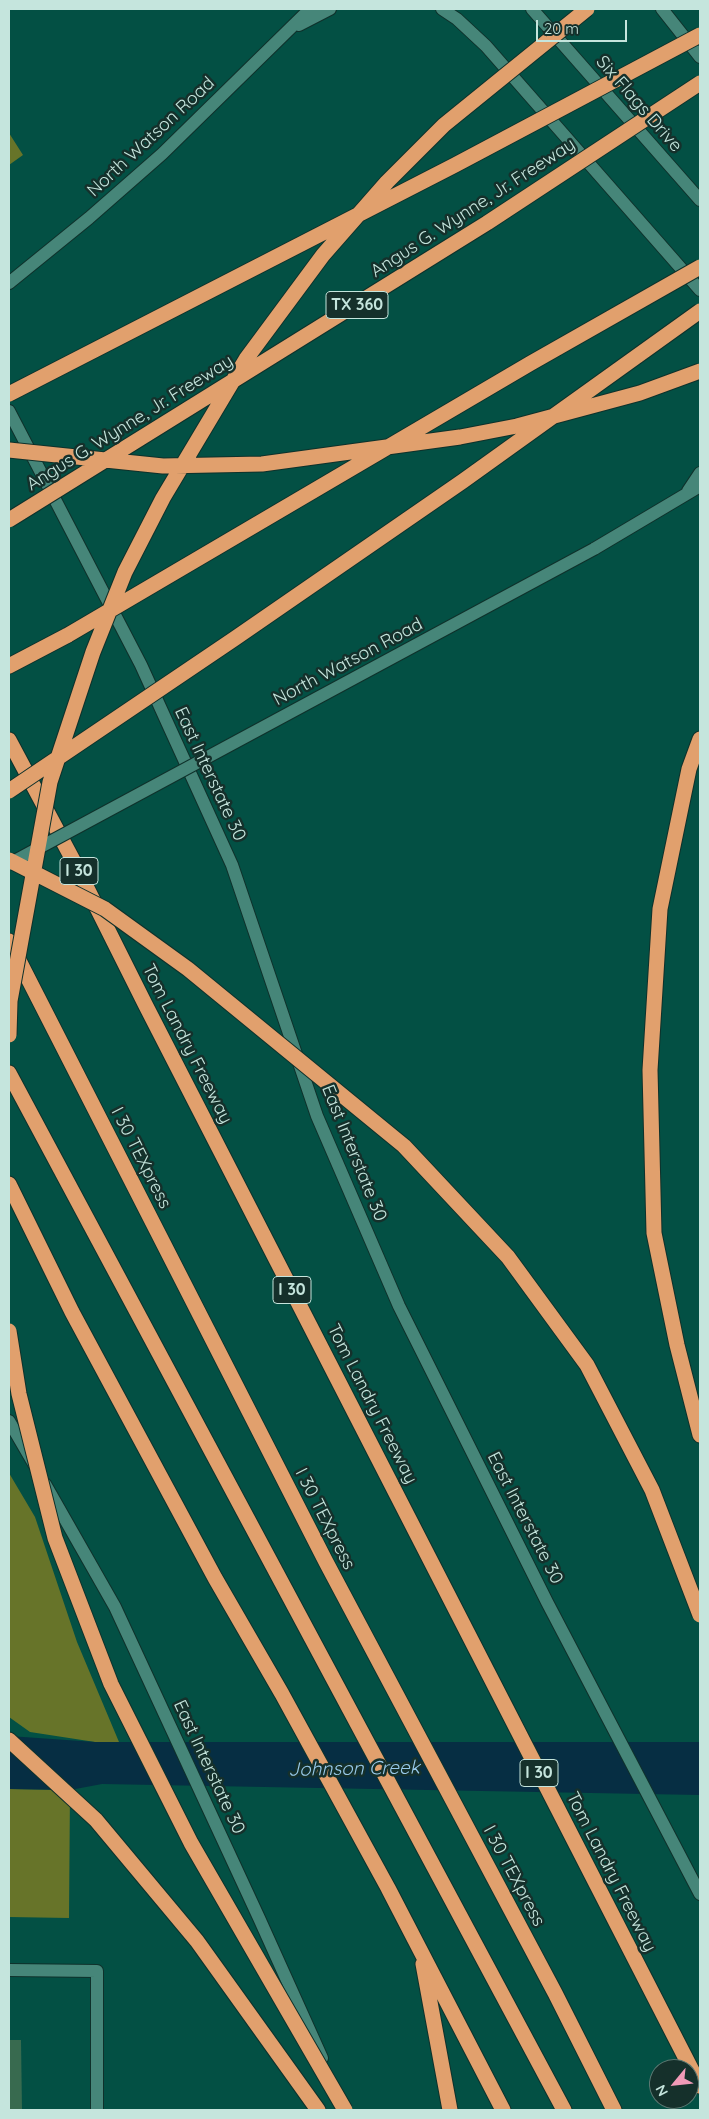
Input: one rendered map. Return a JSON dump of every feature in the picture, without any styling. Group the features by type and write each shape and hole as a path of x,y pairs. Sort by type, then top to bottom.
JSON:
{"highway":[{"path":"9,1035 10,1001 50,782 93,652 124,572 163,498 246,359 324,255 374,196 444,125 587,9"},
{"path":"9,394 455,165 700,35"},
{"name":"Angus G. Wynne, Jr. Freeway","path":"9,520 487,224 700,83"},
{"path":"9,666 68,635 523,368 700,267"},
{"path":"9,791 463,481 700,311"},
{"path":"9,450 163,466 262,464 460,437 517,426 640,393 700,371"},
{"path":"700,739 689,769 660,909 650,1070 654,1233 677,1345 700,1435"},
{"name":"Tom Landry Freeway","path":"9,740 74,862 700,2086"},
{"path":"9,860 105,909 188,969 404,1146 501,1250 587,1365 652,1490 700,1615"},
{"name":"I 30 TEXpress","path":"9,941 326,1562 555,1993 614,2110"},
{"path":"9,1073 564,2110"},
{"path":"9,1184 72,1312 215,1578 282,1694 388,1888 503,2110"},
{"path":"9,1331 19,1394 55,1538 111,1684 191,1843 345,2110"},
{"path":"9,1740 96,1820 197,1941 318,2110"},
{"path":"420,1950 450,2110"}],"main road":[{"name":"North Watson Road","path":"9,283 89,218 162,154 310,9"},
{"path":"287,31 330,9"},
{"path":"442,9 457,19 486,46 700,290"},
{"name":"Six Flags Drive","path":"532,9 700,200"},
{"path":"662,9 700,57"},
{"name":"East Interstate 30","path":"9,411 141,665 232,865 318,1116 391,1288 548,1602 700,1894"},
{"path":"685,495 700,473"},
{"name":"North Watson Road","path":"9,864 594,549 700,486"},
{"name":"East Interstate 30","path":"9,1421 116,1607 345,2110"},
{"path":"9,1970 97,1971 97,2110"}],"green space":[{"path":"9,133 23,155 9,165"},
{"path":"9,1473 35,1517 77,1642 119,1742 95,1742 30,1732 9,1717"},
{"path":"9,1789 70,1790 69,1918 9,1917"}],"water":[{"name":"Johnson Creek","path":"9,1736 95,1742 700,1742 700,1795 102,1784 70,1790 9,1789"}],"building":[{"path":"9,2040 21,2040 22,2110 9,2110"}]}
